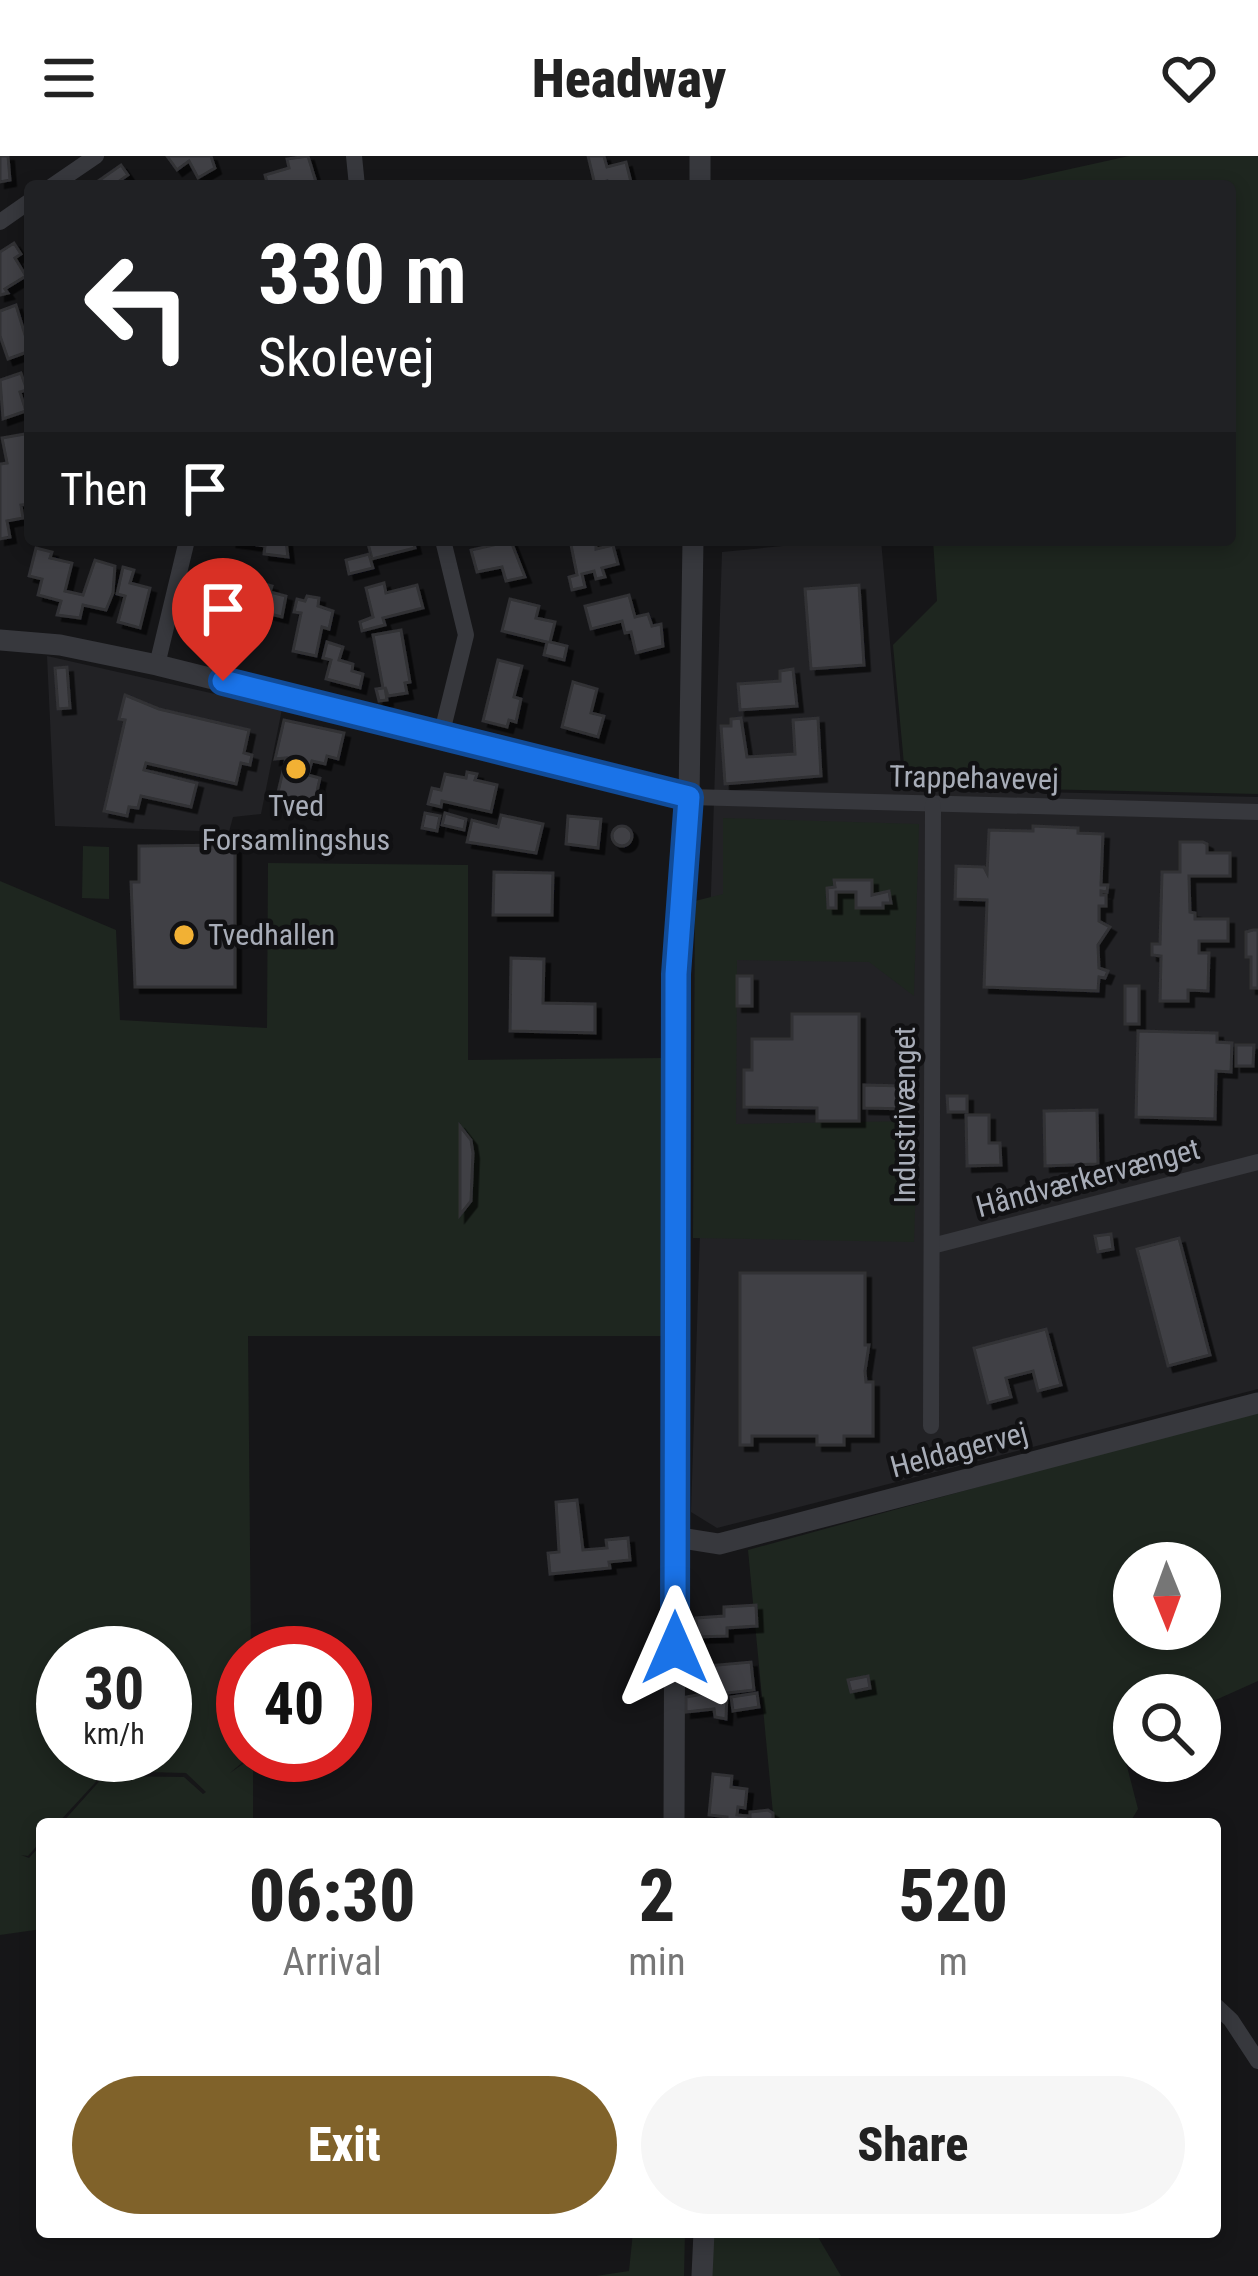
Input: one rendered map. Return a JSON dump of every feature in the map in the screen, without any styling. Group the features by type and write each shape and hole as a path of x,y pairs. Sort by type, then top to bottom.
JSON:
{"street":[{"path":"61,180 96,156"},
{"path":"157,664 186,546"},
{"path":"440,736 466,635 444,546"},
{"path":"674,1818 677,940 689,797 693,546"},
{"path":"0,640 60,645 157,664 689,797"},
{"name":"Trappehavevej","path":"689,797 1258,812"},
{"name":"Industrivænget","path":"931,1426 934,805"},
{"name":"Håndværkervænget","path":"932,1246 1258,1162"},
{"name":"Heldagervej","path":"675,1538 719,1544 1258,1403"},
{"path":"1221,2011 1258,2061"},
{"path":"703,2276 704,2238"}],"shaded area":[{"path":"1129,156 1258,156 1258,794 906,786 893,645 937,601 933,546 1236,546 1236,180 1021,180"},
{"path":"784,546 882,546 903,789 1258,797 1258,1389 717,1528 691,1512 722,552"},
{"path":"47,656 282,709 261,814 233,817 229,832 55,826"},
{"path":"723,818 919,824 914,996 869,962 737,960 736,1124 918,1121 914,1242 693,1238 695,901 723,894"},
{"path":"83,846 109,847 109,899 82,898"},
{"path":"268,863 468,865 468,1060 664,1058 663,1336 248,1336 251,1626 216,1626 216,1782 253,1782 253,1818 66,1818 99,1782 190,1782 206,1792 192,1779 192,1626 36,1626 36,1782 96,1782 63,1818 36,1818 36,1847 28,1856 21,1855 29,1858 36,1850 36,1930 0,1935 0,881 116,930 120,1020 267,1028"},
{"path":"1258,1410 1258,1681 1221,1698 1221,1674 1113,1674 1113,1782 1131,1782 1138,1809 1133,1818 773,1818 748,1550"},
{"path":"632,2238 685,2238 684,2276 596,2276 629,2271"},
{"path":"708,2238 819,2238 841,2276 706,2276"}],"building":[{"path":"0,156 8,156 10,180 0,182"},
{"path":"167,156 211,156 215,168 198,178 189,161 177,170"},
{"path":"308,156 315,180 266,180 265,175 289,168 287,159"},
{"path":"588,156 604,156 607,167 626,162 630,180 594,180"},
{"path":"121,165 128,175 121,180 100,180"},
{"path":"14,243 21,254 15,258 24,277 0,295 0,252"},
{"path":"16,305 24,331 24,353 8,359 0,336 0,311"},
{"path":"21,373 24,412 3,419 0,380"},
{"path":"24,434 24,505 23,518 7,521 10,537 0,539 0,464 7,463 2,438"},
{"path":"265,546 287,546 288,557 264,554"},
{"path":"369,546 414,546 415,548 372,559"},
{"path":"513,546 525,577 506,581 502,567 477,572 471,550"},
{"path":"571,546 613,546 618,564 602,568 605,577 596,579 594,571 582,574 585,587 572,590 569,577 577,575"},
{"path":"36,548 52,552 50,558 72,563 65,591 83,595 95,560 115,566 106,610 83,605 80,618 57,615 61,601 38,595 42,579 29,576"},
{"path":"369,554 373,568 349,574 346,560"},
{"path":"123,567 134,570 130,583 150,588 140,628 118,622 125,596 117,594"},
{"path":"258,582 286,596 282,617 249,609"},
{"path":"198,583 213,587 204,613 222,617 217,636 186,629"},
{"path":"384,583 386,593 417,585 423,608 383,618 385,625 362,631 360,622 373,617 366,588"},
{"path":"859,585 864,665 811,669 805,589"},
{"path":"629,595 635,617 648,614 652,626 661,624 663,646 636,653 631,632 625,633 622,621 591,629 585,606"},
{"path":"307,596 319,598 318,606 333,611 329,629 322,627 316,656 293,651 301,613 294,612 297,599 305,601"},
{"path":"510,599 539,606 536,618 555,622 550,642 567,646 564,660 544,655 547,642 502,631"},
{"path":"401,630 410,682 405,683 407,693 388,696 385,687 387,700 379,701 376,689 383,688 373,635"},
{"path":"327,642 343,647 339,660 363,674 360,688 326,679 331,660 323,658"},
{"path":"498,660 522,666 514,697 521,699 516,722 509,720 507,727 483,721"},
{"path":"67,667 70,708 58,709 55,668"},
{"path":"793,669 797,706 740,710 738,684 780,681 780,671"},
{"path":"573,682 597,689 591,713 604,716 598,737 562,727"},
{"path":"125,695 159,709 249,730 244,753 252,755 250,765 241,763 236,784 146,763 144,770 197,783 191,807 141,796 138,808 129,807 127,816 104,811 125,720 119,719"},
{"path":"741,718 747,757 795,754 793,720 818,718 821,776 725,784 721,726 731,726 731,719"},
{"name":"Tved Forsamlingshus","path":"284,720 344,733 338,759 327,756 325,764 312,761 308,775 320,778 312,814 275,805 286,758 275,759"},
{"path":"467,772 477,774 475,780 497,785 491,812 442,801 441,807 428,804 432,788 441,790 445,774 466,778"},
{"path":"425,813 440,816 437,831 422,828"},
{"path":"445,813 466,819 464,830 442,825"},
{"path":"501,815 543,824 536,853 467,842 472,820 498,827"},
{"path":"568,816 601,819 598,848 566,844"},
{"path":"622,826 632,836 622,846 612,836"},
{"path":"1033,826 1103,834 1101,885 1108,885 1107,892 1101,891 1106,906 1099,906 1099,921 1110,927 1098,945 1099,968 1108,971 1105,978 1099,977 1098,991 984,987 987,900 955,899 956,866 984,867 987,873 989,830 1033,831"},
{"path":"1180,842 1203,842 1207,853 1230,853 1230,876 1189,876 1190,912 1195,919 1228,919 1228,941 1199,941 1199,953 1209,953 1208,991 1188,990 1188,1001 1160,1001 1161,956 1152,955 1152,944 1160,944 1162,872 1180,872"},
{"name":"Tvedhallen","path":"235,845 235,987 135,987 131,882 139,882 139,846"},
{"path":"494,872 553,873 552,915 493,915"},
{"path":"834,880 872,880 872,895 889,891 891,903 883,903 883,908 856,908 856,892 836,892 836,908 828,908 827,888 835,887"},
{"path":"1258,930 1258,988 1251,988 1246,932"},
{"path":"511,958 544,959 543,1003 595,1004 595,1033 510,1031"},
{"path":"737,976 752,976 752,1006 737,1006"},
{"path":"1125,986 1139,986 1139,1024 1125,1024"},
{"path":"792,1014 859,1014 859,1121 817,1121 817,1108 744,1107 744,1070 752,1070 752,1039 792,1039"},
{"path":"1138,1031 1217,1033 1217,1042 1232,1043 1231,1072 1216,1071 1215,1119 1136,1117"},
{"path":"1236,1045 1254,1045 1253,1066 1236,1066"},
{"path":"864,1085 907,1086 907,1109 864,1108"},
{"path":"947,1096 967,1096 967,1112 948,1112"},
{"path":"1097,1110 1098,1164 1045,1166 1044,1111"},
{"path":"966,1115 989,1115 989,1143 1000,1143 1001,1165 967,1166"},
{"path":"460,1126 471,1140 473,1153 471,1201 460,1215"},
{"path":"1111,1234 1113,1249 1098,1252 1095,1236"},
{"path":"1179,1238 1210,1355 1168,1366 1137,1249"},
{"path":"740,1273 865,1273 865,1345 869,1345 865,1371 866,1382 873,1382 873,1436 844,1436 844,1445 817,1445 817,1436 752,1436 752,1445 740,1445"},
{"path":"1046,1329 1061,1385 1038,1391 1033,1371 1006,1378 1011,1397 988,1403 974,1348"},
{"path":"577,1500 583,1550 607,1548 606,1540 628,1538 630,1560 609,1562 610,1568 550,1574 548,1553 559,1552 556,1502"},
{"path":"756,1605 757,1626 727,1628 727,1636 697,1637 696,1618 724,1616 724,1607"},
{"path":"751,1662 754,1690 727,1693 726,1719 715,1717 714,1709 686,1712 686,1697 708,1693 706,1666"},
{"path":"868,1676 870,1688 851,1692 848,1680"},
{"path":"757,1693 759,1707 733,1711 731,1697"},
{"path":"713,1774 732,1776 731,1787 747,1789 745,1808 738,1807 737,1815 749,1818 709,1815"},
{"path":"750,1812 773,1813 773,1818 750,1818"}],"place":[{"name":"Tved Forsamlingshus","path":"296,769"},
{"name":"Tvedhallen","path":"184,935"}],"route":[{"path":"223,681 689,797 676,974 675,1648"}]}
